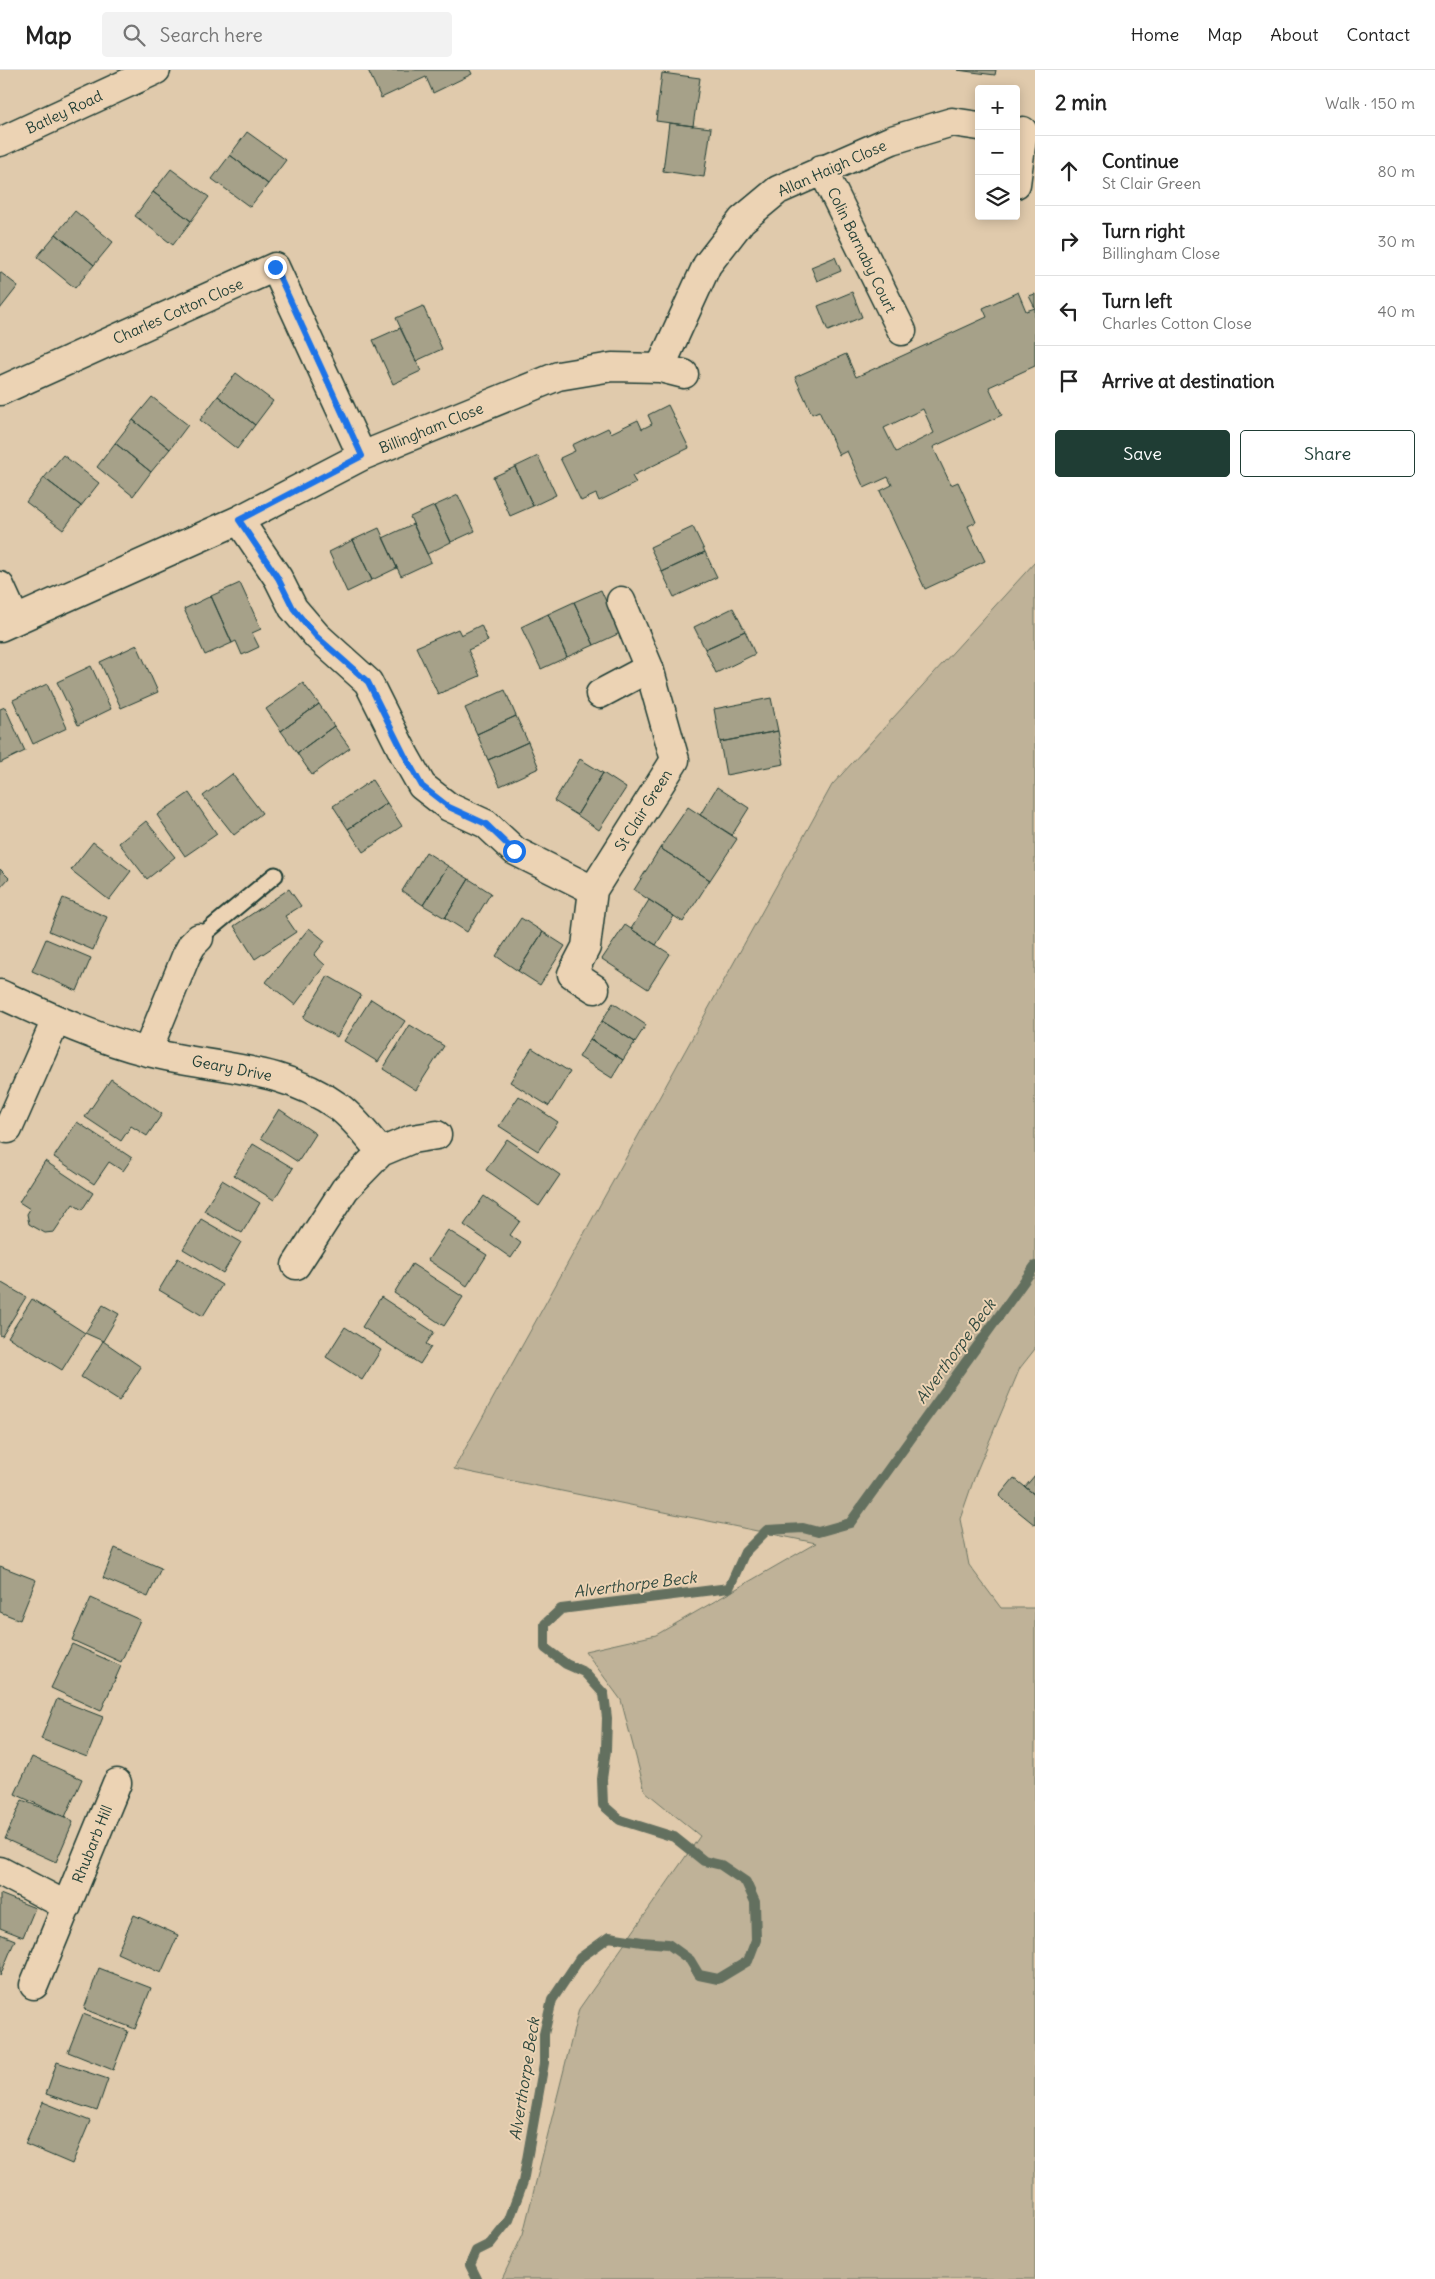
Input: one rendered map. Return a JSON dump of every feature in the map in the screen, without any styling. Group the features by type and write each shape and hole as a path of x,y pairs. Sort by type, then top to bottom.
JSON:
{"street":[{"name":"Batley Road","path":"0,142 156,70"},
{"name":"Allan Haigh Close","path":"672,371 707,264 742,220 778,190 822,169 892,140 952,122 975,125"},
{"path":"1018,175 1029,131"},
{"name":"Colin Barnaby Court","path":"822,169 902,331"},
{"name":"Charles Cotton Close","path":"0,391 275,267 362,456"},
{"name":"Billingham Close","path":"7,623 239,520 362,456 558,376 612,367 672,371"},
{"path":"239,520 278,578 293,608 316,636 368,682 422,786 449,807 486,824 514,851 593,890"},
{"path":"0,586 7,623"},
{"name":"St Clair Green","path":"595,989 572,974 586,947 593,890 675,760 649,668 621,601"},
{"path":"600,694 649,668"},
{"path":"147,1052 186,956 192,945 199,938"},
{"name":"Geary Drive","path":"0,994 56,1020 147,1052 254,1070 314,1091 341,1109 381,1152"},
{"path":"8,1129 56,1020"},
{"path":"296,1265 345,1189 381,1152 412,1139 437,1135"},
{"name":"Rhubarb Hill","path":"34,1985 117,1783"},
{"path":"0,1871 67,1906"}],"lane":[{"path":"199,938 275,875"}],"shaded area":[{"path":"1035,562 1035,1349 1020,1368 976,1473 960,1519 969,1565 1001,1608 1035,1608 1035,2279 502,2279 523,2234 579,2009 700,1836 645,1791 621,1700 585,1651 656,1635 816,1543 454,1469 832,785"}],"building":[{"path":"368,70 470,70 472,74 433,93 426,77 381,98"},
{"path":"957,70 996,70 995,75"},
{"path":"662,73 700,78 693,126 656,121"},
{"path":"669,123 711,128 704,177 663,171"},
{"path":"247,132 286,160 268,184 230,155"},
{"path":"230,155 268,184 250,207 212,179"},
{"path":"171,169 209,197 191,221 153,192"},
{"path":"153,192 191,221 173,245 135,216"},
{"path":"75,211 113,242 94,265 56,234"},
{"path":"56,234 94,265 75,288 37,257"},
{"path":"835,257 841,271 817,281 811,267"},
{"path":"0,272 18,286 0,309"},
{"path":"852,292 862,317 828,331 818,306"},
{"path":"1018,292 1026,311 1035,308 1035,366 989,387 1002,415 933,447 951,485 958,482 976,522 968,526 985,561 925,589 880,491 892,485 888,477 864,488 847,451 839,455 819,411 812,414 795,377 846,354 856,377 987,317 983,308","holes":["923,409 934,433 896,452 884,428"]},
{"path":"1035,294 1035,308 1029,296"},
{"path":"423,306 442,349 416,361 396,318"},
{"path":"400,328 421,371 393,384 373,340"},
{"path":"236,373 273,401 255,425 218,396"},
{"path":"218,396 255,425 237,449 200,420"},
{"path":"152,397 188,425 170,449 133,420"},
{"path":"668,405 689,448 632,476 636,483 599,501 596,494 581,501 560,458 575,451 572,445 608,428 611,433 638,420 642,429 652,424 648,415"},
{"path":"133,420 170,449 151,472 115,443"},
{"path":"115,443 151,472 133,496 97,467"},
{"path":"63,455 99,483 81,506 44,478"},
{"path":"538,456 556,495 533,506 515,467"},
{"path":"515,467 533,506 510,516 493,477"},
{"path":"44,478 81,506 63,530 26,502"},
{"path":"458,495 475,531 451,542 434,506"},
{"path":"434,506 451,542 427,554 410,517"},
{"path":"413,524 431,562 401,576 383,538"},
{"path":"693,527 705,552 662,572 650,547"},
{"path":"379,528 397,568 372,580 353,540"},
{"path":"353,540 372,580 347,592 329,552"},
{"path":"705,552 717,577 674,597 662,572"},
{"path":"240,583 261,629 252,633 259,647 242,655 236,641 232,643 211,596"},
{"path":"601,590 620,633 594,645 574,602"},
{"path":"211,596 232,643 205,655 184,609"},
{"path":"574,602 594,645 567,657 548,614"},
{"path":"733,608 745,631 705,649 694,627"},
{"path":"548,614 567,657 541,669 521,627"},
{"path":"481,625 488,641 468,650 480,676 438,694 416,647 458,629 461,635"},
{"path":"745,631 755,654 716,673 705,649"},
{"path":"137,645 158,692 121,708 100,662"},
{"path":"91,666 111,709 78,725 57,682"},
{"path":"303,683 319,704 281,731 266,709"},
{"path":"47,684 67,728 33,744 13,700"},
{"path":"505,690 516,716 477,734 465,708"},
{"path":"771,698 778,731 720,742 714,709"},
{"path":"319,704 334,726 297,753 281,731"},
{"path":"5,707 25,751 0,763 0,709"},
{"path":"516,716 528,742 488,760 477,734"},
{"path":"334,726 350,748 312,775 297,753"},
{"path":"778,731 784,764 726,775 720,742"},
{"path":"528,742 539,768 500,786 488,760"},
{"path":"580,759 603,773 577,815 554,801"},
{"path":"603,773 626,788 599,830 577,815"},
{"path":"232,774 262,813 234,835 203,796"},
{"path":"372,780 387,803 348,829 333,806"},
{"path":"717,787 749,808 732,835 700,815"},
{"path":"189,793 217,834 185,856 157,815"},
{"path":"387,803 402,826 363,852 348,829"},
{"path":"688,807 737,839 710,880 660,848"},
{"path":"146,821 175,857 147,879 119,843"},
{"path":"93,842 131,871 109,900 71,870"},
{"path":"660,848 710,880 683,922 634,890"},
{"path":"426,852 448,866 423,905 402,891"},
{"path":"448,866 469,879 445,918 423,905"},
{"path":"0,869 9,878 0,888"},
{"path":"469,879 491,893 467,932 445,918"},
{"path":"289,889 301,906 285,916 296,932 255,959 234,926"},
{"path":"63,898 107,917 93,950 49,931"},
{"path":"649,900 674,916 656,945 631,929"},
{"path":"521,918 543,932 518,971 496,956"},
{"path":"625,925 670,954 648,989 602,959"},
{"path":"309,928 325,941 314,955 325,965 295,1005 266,982"},
{"path":"543,932 565,946 540,985 518,971"},
{"path":"46,939 91,958 77,991 32,971"},
{"path":"328,976 361,995 337,1037 303,1018"},
{"path":"371,999 405,1021 378,1062 344,1041"},
{"path":"613,1003 646,1025 635,1042 602,1021"},
{"path":"602,1021 635,1042 623,1060 590,1039"},
{"path":"410,1025 444,1046 416,1090 383,1069"},
{"path":"590,1039 623,1060 612,1078 579,1057"},
{"path":"532,1048 570,1072 549,1106 510,1082"},
{"path":"111,1079 162,1114 147,1136 131,1126 121,1141 85,1117"},
{"path":"519,1096 558,1122 538,1151 499,1126"},
{"path":"279,1109 316,1134 298,1162 261,1138"},
{"path":"77,1122 132,1158 123,1171 109,1162 94,1184 54,1157"},
{"path":"507,1139 560,1175 539,1206 486,1170"},
{"path":"253,1144 293,1168 274,1200 234,1175"},
{"path":"45,1161 93,1193 82,1210 73,1204 54,1232 45,1233 29,1224 27,1214 30,1209 19,1202"},
{"path":"222,1180 260,1203 242,1233 204,1211"},
{"path":"484,1196 520,1221 510,1235 521,1243 511,1258 464,1225"},
{"path":"201,1219 241,1242 223,1273 183,1249"},
{"path":"448,1230 487,1255 467,1286 428,1260"},
{"path":"178,1258 222,1285 203,1316 159,1290"},
{"path":"412,1264 463,1297 444,1326 394,1293"},
{"path":"0,1282 26,1297 2,1336 0,1335"},
{"path":"381,1297 434,1332 426,1344 431,1347 420,1364 362,1327"},
{"path":"32,1299 85,1333 62,1370 8,1337"},
{"path":"103,1305 119,1314 103,1341 85,1333"},
{"path":"345,1327 381,1350 362,1380 326,1357"},
{"path":"103,1341 141,1367 119,1401 81,1377"},
{"path":"1035,1475 1035,1495 1025,1487"},
{"path":"1014,1478 1035,1495 1035,1525 999,1496"},
{"path":"115,1548 161,1568 148,1597 103,1578"},
{"path":"0,1566 36,1580 20,1620 0,1612"},
{"path":"91,1598 140,1620 121,1662 72,1640"},
{"path":"72,1644 121,1666 101,1711 51,1688"},
{"path":"57,1699 103,1717 87,1757 41,1739"},
{"path":"32,1757 82,1779 65,1817 15,1794"},
{"path":"22,1800 73,1822 56,1862 5,1839"},
{"path":"0,1894 35,1908 23,1937 0,1928"},
{"path":"134,1915 178,1935 161,1973 117,1953"},
{"path":"0,1934 15,1940 0,1976"},
{"path":"99,1968 151,1988 135,2029 84,2009"},
{"path":"83,2014 128,2031 113,2070 68,2052"},
{"path":"57,2062 108,2079 97,2111 46,2094"},
{"path":"43,2102 90,2121 72,2164 25,2144"}],"waterway":[{"name":"Alverthorpe Beck","path":"477,2279 470,2265 476,2251 490,2244 509,2220 523,2182 544,2063 544,2034 552,2000 580,1958 609,1937 668,1944 690,1960 699,1975 718,1979 748,1961 756,1940 755,1902 746,1882 721,1865 704,1861 674,1837 620,1820 603,1805 602,1779 606,1750 607,1718 604,1694 584,1672 566,1664 545,1648 545,1624 561,1609 729,1588 745,1552 767,1530 803,1528 818,1532 850,1523 1035,1266"}],"route":[{"path":"275,267 362,456 239,520 278,578 293,608 316,636 368,682 422,786 449,807 486,824 514,851"}]}
